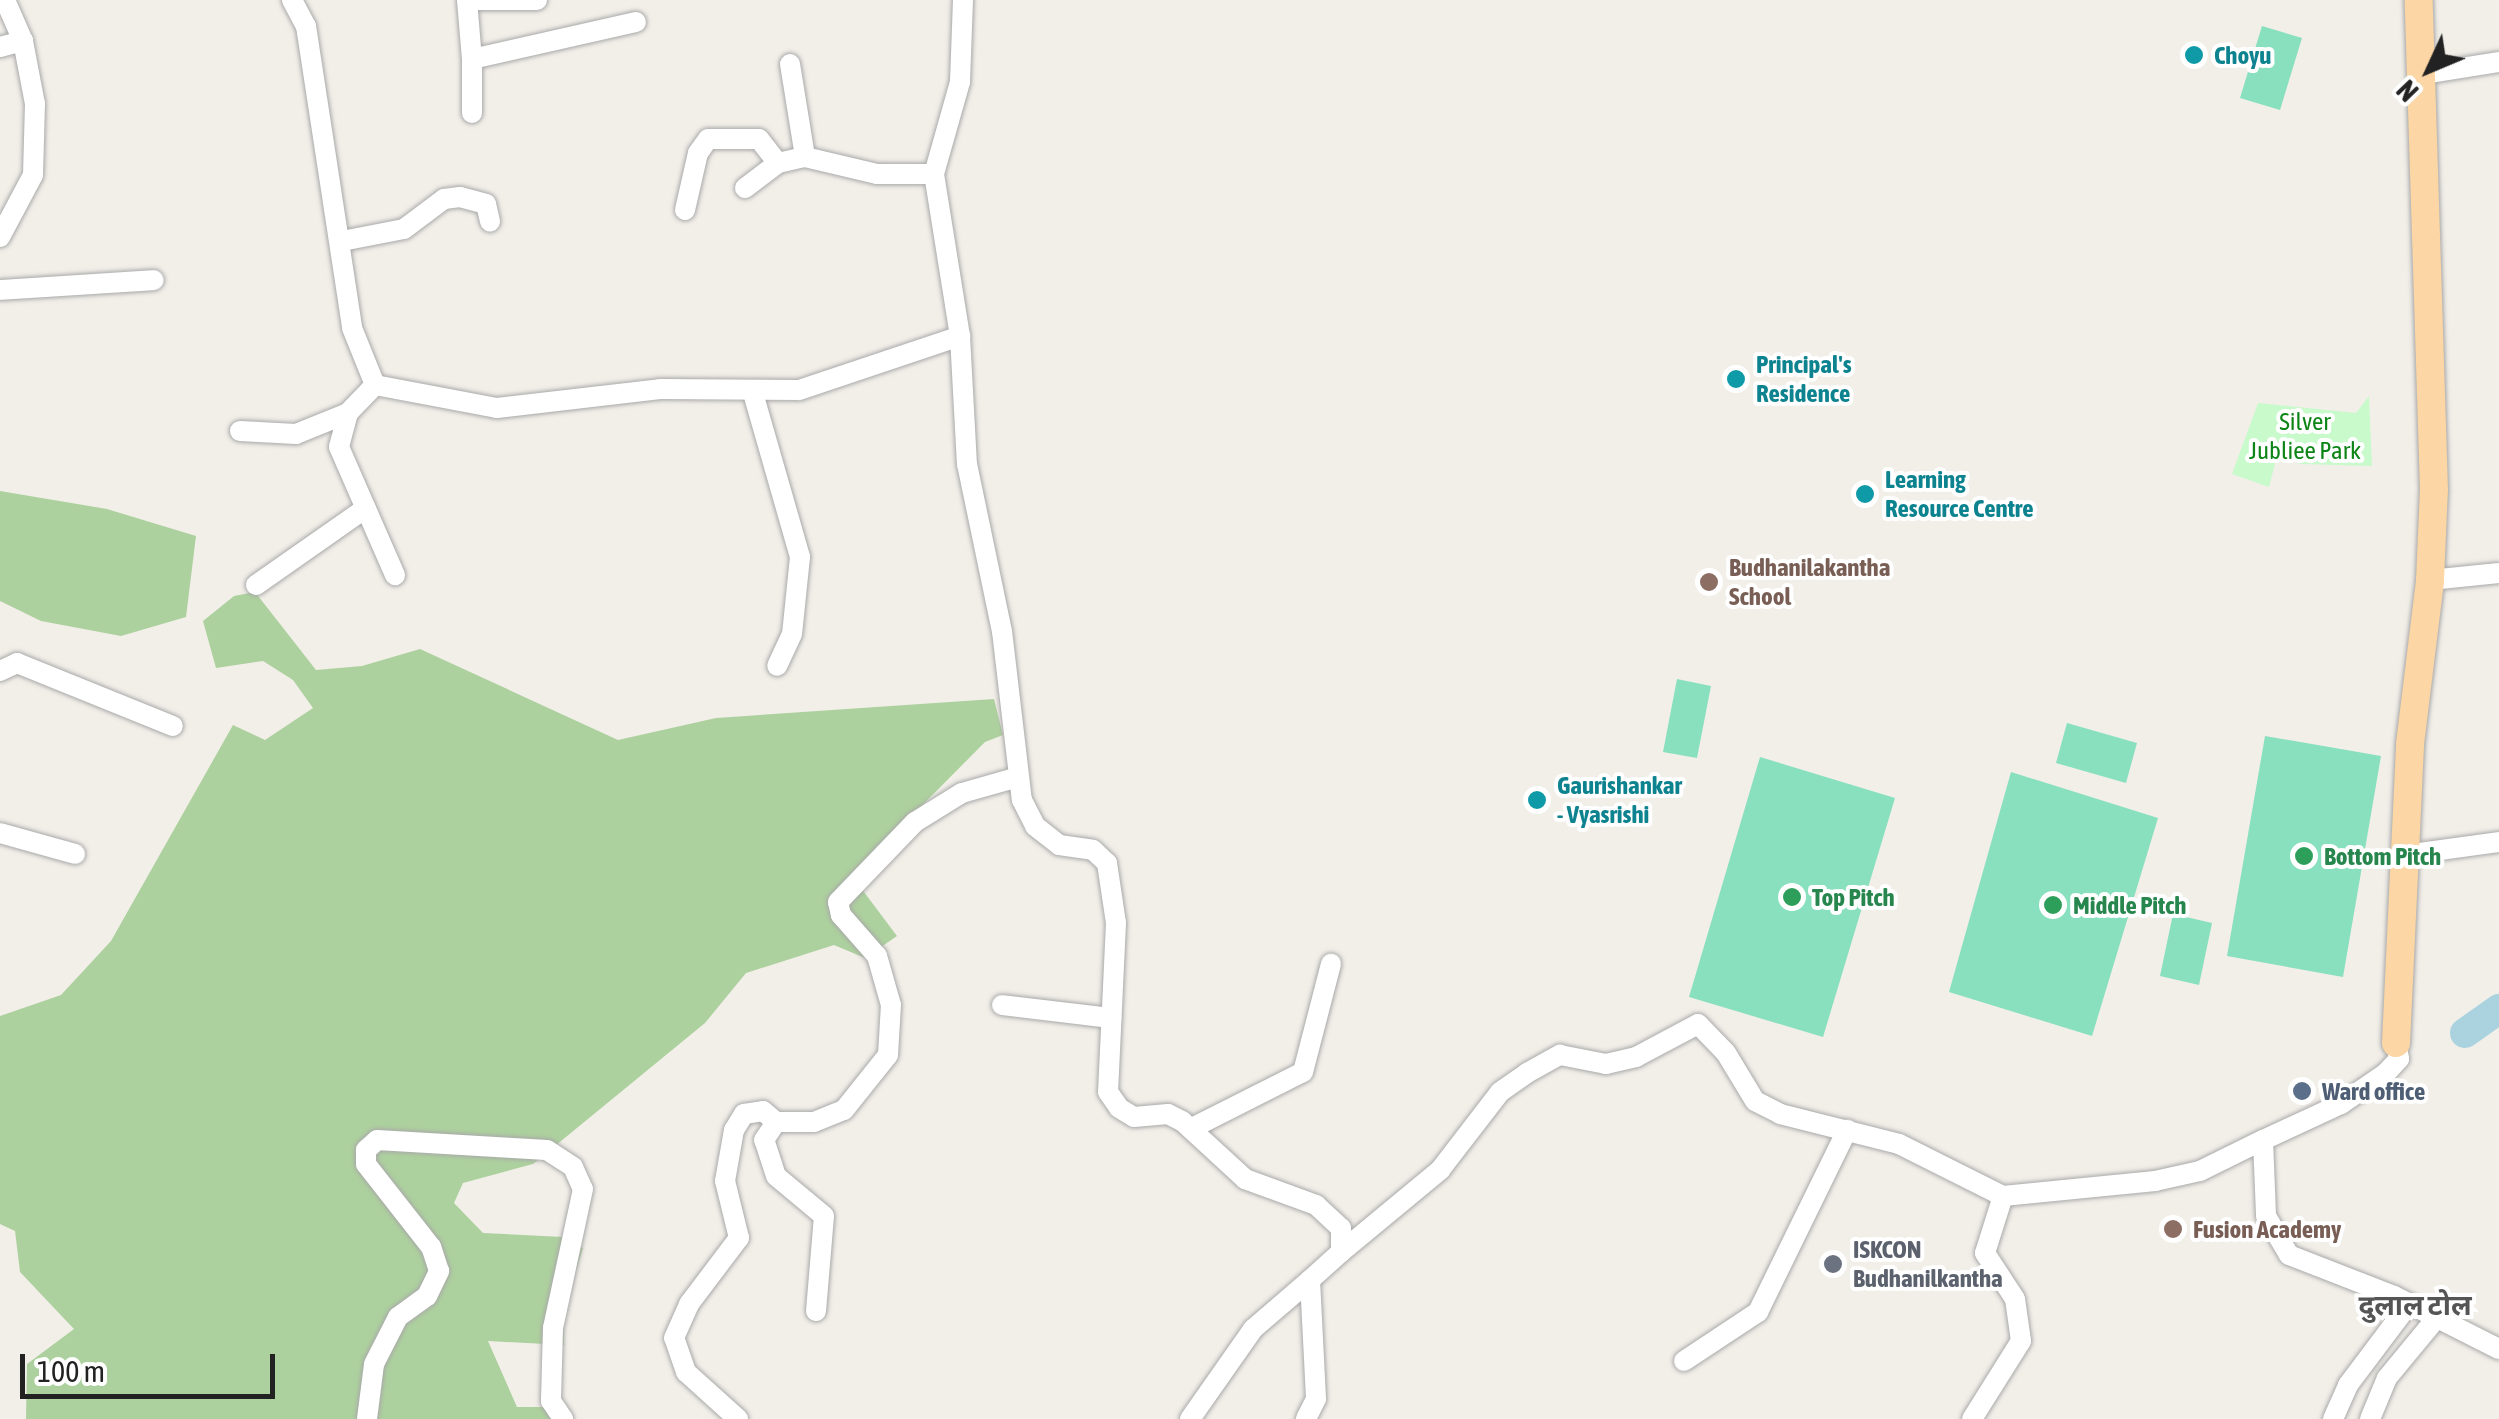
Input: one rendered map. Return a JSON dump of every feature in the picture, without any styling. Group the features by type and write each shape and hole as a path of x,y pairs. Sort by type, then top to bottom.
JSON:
{"main road":[{"path":"2396,1043 2404,855 2430,580 2433,334 2419,0"}],"street":[{"path":"0,237 32,175 35,104 23,40 5,0"},
{"path":"292,0 306,26 342,242 352,328 376,385"},
{"path":"472,113 467,0 537,0"},
{"path":"962,0 960,82 934,174 960,336 966,464 1002,630 1018,777 1034,826 1059,845 1093,850 1108,863 1116,923 1108,1092 1119,1108 1134,1118 1168,1114 1192,1128 1244,1179 1332,1214 1340,1228 1342,1252"},
{"path":"472,59 636,22"},
{"path":"0,47 23,40"},
{"path":"2423,74 2499,62"},
{"path":"790,64 804,158"},
{"path":"685,210 698,154 708,139 759,139 778,163"},
{"path":"745,188 778,163 804,158 877,174 934,174"},
{"path":"342,242 404,229 444,200 460,196 486,204 490,222"},
{"path":"0,290 154,280"},
{"path":"376,385 496,408 660,389 754,393 799,390 960,336"},
{"path":"240,431 296,434 348,413 376,385"},
{"path":"754,393 800,556 792,634 777,666"},
{"path":"348,413 340,447 395,574"},
{"path":"256,585 366,508"},
{"path":"2430,580 2499,573"},
{"path":"0,671 17,663 173,726"},
{"path":"738,1419 686,1372 674,1338 689,1304 739,1238 725,1181 734,1130 744,1114 763,1112 776,1122 814,1122 844,1110 888,1056 891,1005 877,956 841,914 838,902 915,822 962,793 1018,777"},
{"path":"0,832 75,854"},
{"path":"2404,855 2499,842"},
{"path":"1192,1128 1303,1072 1331,964"},
{"path":"1002,1005 1111,1018"},
{"path":"1190,1419 1253,1329 1465,1144 1500,1092 1560,1055 1606,1064 1636,1057 1698,1024 1726,1053 1755,1101 1780,1114 1899,1144 2003,1196 2156,1181 2200,1171 2340,1104 2400,1060 2396,1043"},
{"path":"776,1122 764,1140 776,1176 824,1216 816,1311"},
{"path":"1684,1360 1758,1312 1848,1130"},
{"path":"367,1419 374,1364 398,1317 427,1296 439,1272 431,1248 366,1164 366,1150 377,1140 547,1150 574,1168 584,1190 553,1328 551,1402 563,1419"},
{"path":"2263,1140 2266,1216 2289,1254 2409,1304 2499,1349"},
{"path":"1972,1419 2021,1342 2015,1298 1985,1254 2003,1196"},
{"path":"1306,1419 1316,1398 1310,1280"},
{"path":"2332,1419 2348,1386 2409,1304"},
{"path":"2370,1419 2387,1378 2435,1320"}],"green space":[{"path":"2262,26 2302,38 2280,110 2240,98"},
{"name":"Silver Jubliee Park","path":"2369,396 2372,466 2301,464 2277,456 2269,487 2232,474 2258,403 2356,413"},
{"path":"0,491 107,509 196,536 186,617 121,636 41,621 0,601"},
{"path":"255,592 316,670 362,666 420,649 618,740 716,718 994,699 1003,735 985,742 852,876 897,936 865,958 834,945 746,973 705,1023 533,1164 463,1183 454,1203 483,1233 563,1237 583,1248 563,1313 564,1345 488,1341 517,1407 558,1407 570,1419 26,1419 27,1364 74,1329 20,1272 15,1231 0,1224 0,1016 61,995 111,941 233,725 265,740 313,708 293,680 263,661 216,668 203,621 234,596"},
{"path":"1677,679 1711,686 1697,758 1663,752"},
{"path":"2067,723 2137,743 2126,783 2056,763"},
{"name":"Bottom Pitch","path":"2265,736 2381,756 2343,977 2227,956"},
{"name":"Top Pitch","path":"1760,757 1895,798 1823,1037 1689,997"},
{"name":"Middle Pitch","path":"2011,772 2158,818 2092,1036 1949,992"},
{"path":"2173,914 2212,923 2199,985 2160,976"}],"waterway":[{"path":"2465,1033 2499,1009"}],"place":[{"name":"Choyu","path":"2194,55"},
{"name":"Principal's Residence","path":"1736,379"},
{"name":"Learning Resource Centre","path":"1865,494"},
{"name":"Budhanilakantha School","path":"1709,582"},
{"name":"Gaurishankar - Vyasrishi","path":"1537,800"},
{"name":"Bottom Pitch","path":"2304,856"},
{"name":"Top Pitch","path":"1792,897"},
{"name":"Middle Pitch","path":"2053,905"},
{"name":"Ward office","path":"2302,1091"},
{"name":"Fusion Academy","path":"2173,1229"},
{"name":"ISKCON Budhanilkantha","path":"1833,1264"}],"district":[{"name":"दुलाल टोल","path":"2415,1305"}]}
